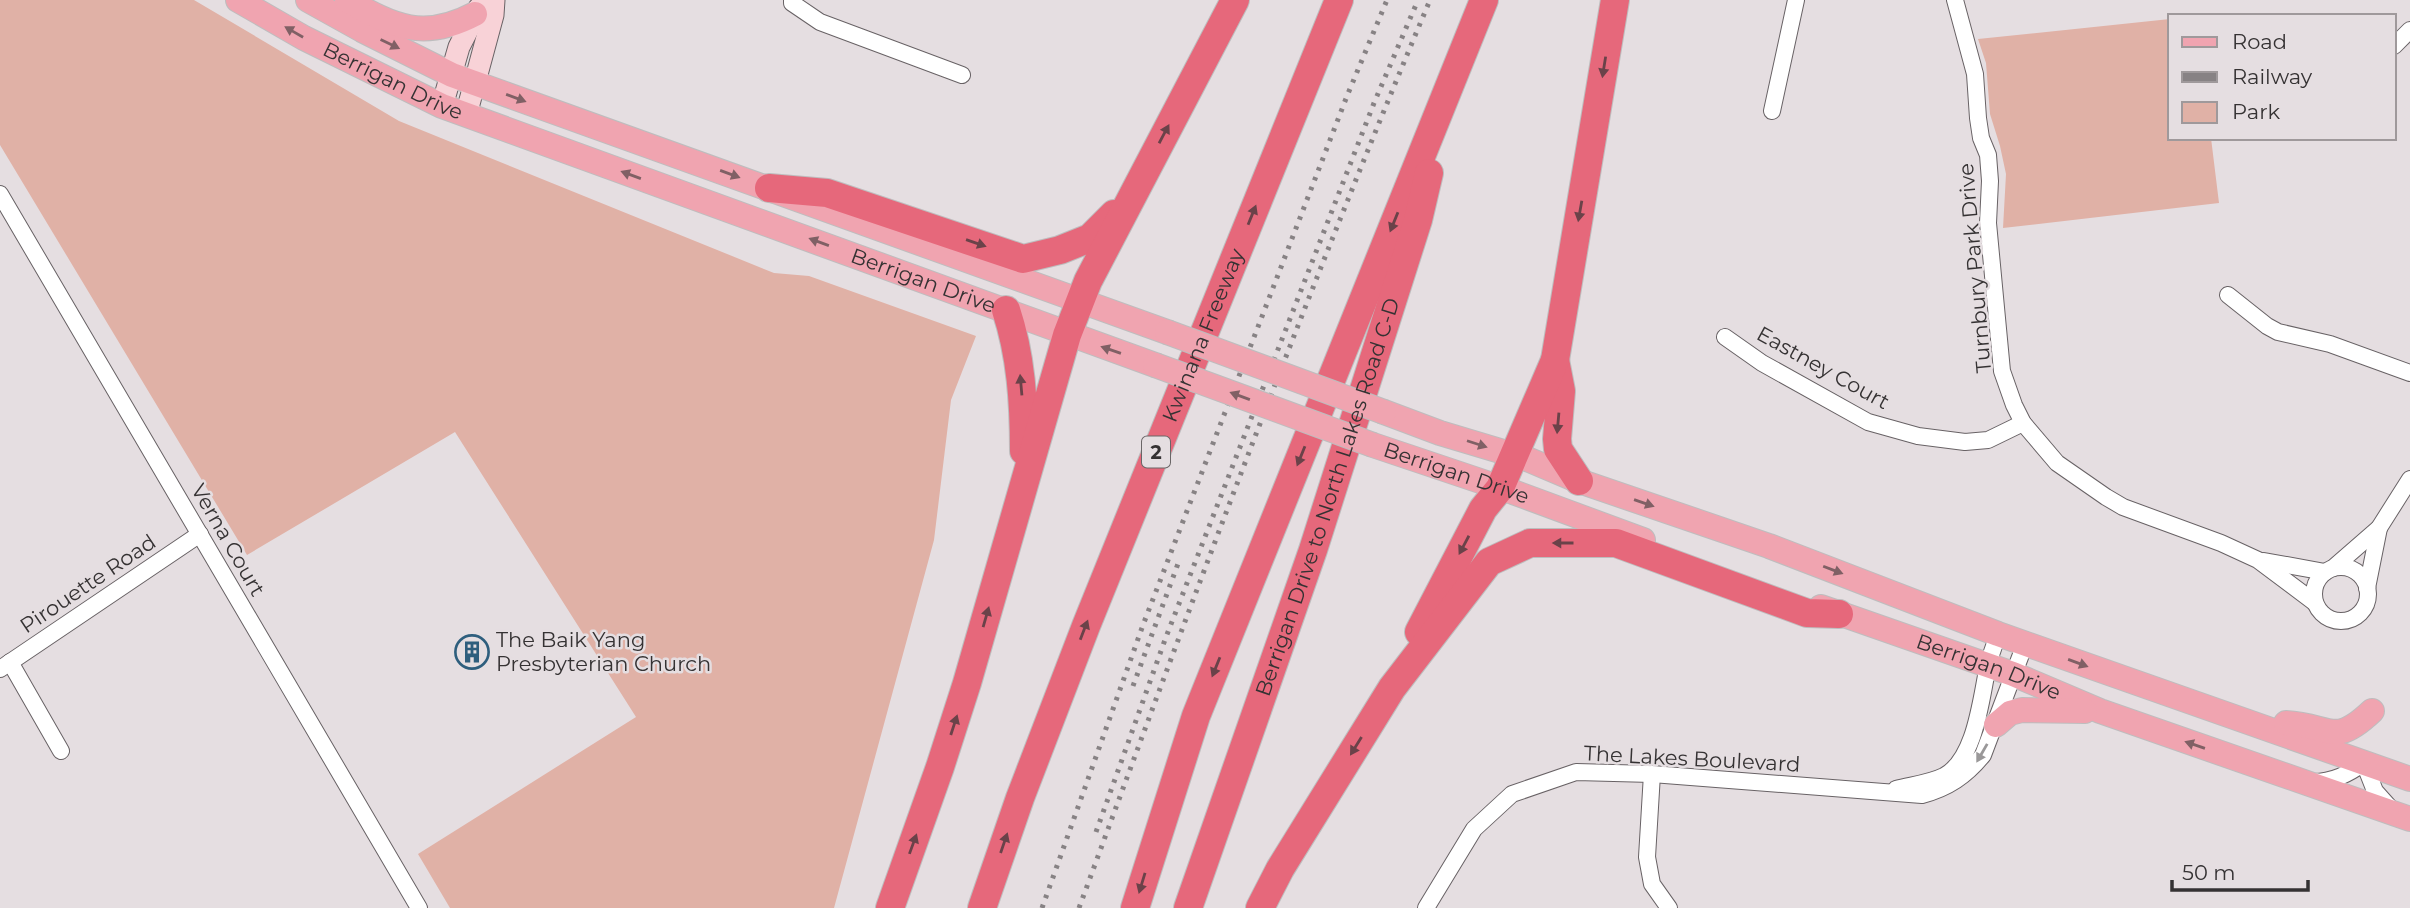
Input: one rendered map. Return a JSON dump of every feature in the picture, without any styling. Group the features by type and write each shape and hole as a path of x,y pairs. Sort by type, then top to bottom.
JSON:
{"highway":[{"path":"890,908 967,683 1066,335 1088,281 1235,0"},
{"name":"Kwinana Freeway","path":"982,908 1020,798 1086,626 1339,0"},
{"path":"1135,908 1196,716 1484,0"},
{"path":"1392,688 1430,608 1483,509 1500,488 1555,360 1615,0"},
{"name":"Berrigan Drive to North Lakes Road C-D","path":"1188,908 1313,550 1419,220 1451,82"},
{"path":"769,188 827,193 1023,259 1060,250 1090,238 1133,194"},
{"path":"1006,310 1017,347 1024,422 1025,478"},
{"path":"1555,360 1561,391 1558,449 1579,481"},
{"path":"1260,908 1280,869 1392,688 1489,562 1530,543 1616,543 1807,613 1839,614"}],"main road":[{"name":"Berrigan Drive","path":"238,0 304,38 442,106 1006,310 1066,335 1500,488 1839,614 2013,674 2099,712 2403,816"},
{"name":"Berrigan Drive","path":"308,0 362,30 462,78 1440,433 1769,545 2131,683 2410,779"},
{"path":"347,0 399,26 443,27 457,23 484,5"},
{"path":"1996,725 2010,713 2022,710 2099,712"},
{"path":"2250,722 2302,724 2337,733 2350,730 2372,711"}],"street":[{"path":"792,0 792,3 820,22 962,75"},
{"path":"1772,111 1796,0"},
{"name":"Turnbury Park Drive","path":"1955,0 1975,74 1981,138 1988,155 1988,223 2002,371 2023,423 2057,463 2106,497 2123,507 2221,543 2258,560 2314,602"},
{"path":"466,115 459,47 484,5"},
{"path":"2396,44 2410,30"},
{"path":"442,106 462,78"},
{"name":"Verna Court","path":"0,194 419,908"},
{"path":"2228,295 2278,332 2330,344 2410,373"},
{"name":"Eastney Court","path":"1725,337 1762,363 1868,422 1917,436 1965,442 1988,440 2023,423"},
{"path":"2379,528 2366,605 2358,616 2348,621 2331,620 2318,610 2314,602 2316,582 2379,528 2410,480"},
{"name":"Pirouette Road","path":"5,665 200,534"},
{"name":"Turnbury Park Drive","path":"2258,560 2329,570"},
{"path":"2329,570 2347,568 2354,571 2365,581 2367,588"},
{"name":"The Lakes Boulevard","path":"1891,791 1945,775 1960,761 1969,744 1985,693 1988,666 1998,634"},
{"name":"The Lakes Boulevard","path":"1426,908 1474,829 1512,794 1576,772 1652,774 1922,795 1941,790 1972,769 1983,755 2025,644"},
{"path":"5,665 61,751"},
{"path":"2304,782 2325,782 2343,776 2364,763 2375,791 2403,816"},
{"path":"1652,774 1647,858 1652,884 1669,908"}],"green space":[{"path":"0,0 194,0 399,121 774,273 809,276 976,336 951,400 934,540 834,908 450,908 418,854 636,717 455,432 247,555 0,145"},
{"path":"2168,19 2168,140 2211,140 2219,203 2003,228 2006,174 1990,114 1986,63 1978,39"}],"railway":[{"path":"1042,908 1143,625 1347,96 1387,0"},
{"path":"1096,832 1166,637 1374,103 1418,0"},
{"path":"1079,908 1293,338 1430,0"},
{"path":"1133,686 1179,561"}],"place":[{"name":"The Baik Yang Presbyterian Church","path":"472,652"}]}
